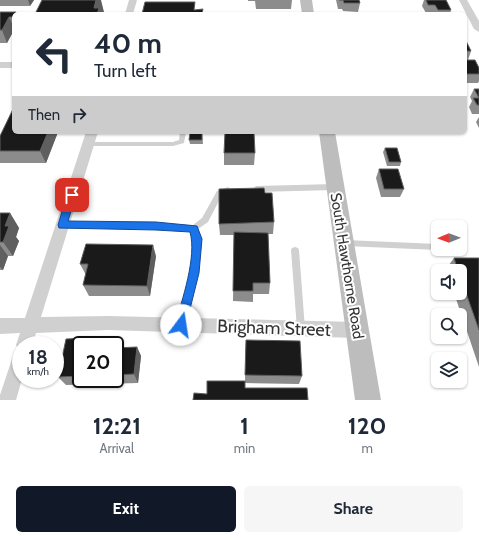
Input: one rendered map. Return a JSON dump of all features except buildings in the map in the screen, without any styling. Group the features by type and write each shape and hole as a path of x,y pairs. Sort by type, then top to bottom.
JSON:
{"main road":[{"path":"306,0 308,12"},
{"name":"South Hawthorne Road","path":"327,134 356,330 368,400"}],"street":[{"path":"130,12 133,0"},
{"path":"463,0 479,29"},
{"path":"0,65 12,65"},
{"path":"27,336 90,138"},
{"name":"Brigham Street","path":"0,326 108,323 356,330"},
{"path":"7,400 12,384"}],"lane":[{"path":"90,138 173,144 182,141 183,134"},
{"path":"252,189 335,187"},
{"path":"62,225 194,228 205,220 219,193 229,189 236,189"},
{"path":"181,325 194,273 197,239 194,228"},
{"path":"343,243 431,247"},
{"path":"295,250 302,329"}],"route":[{"path":"72,195 62,225 194,228 197,239 194,273 181,325"}]}
